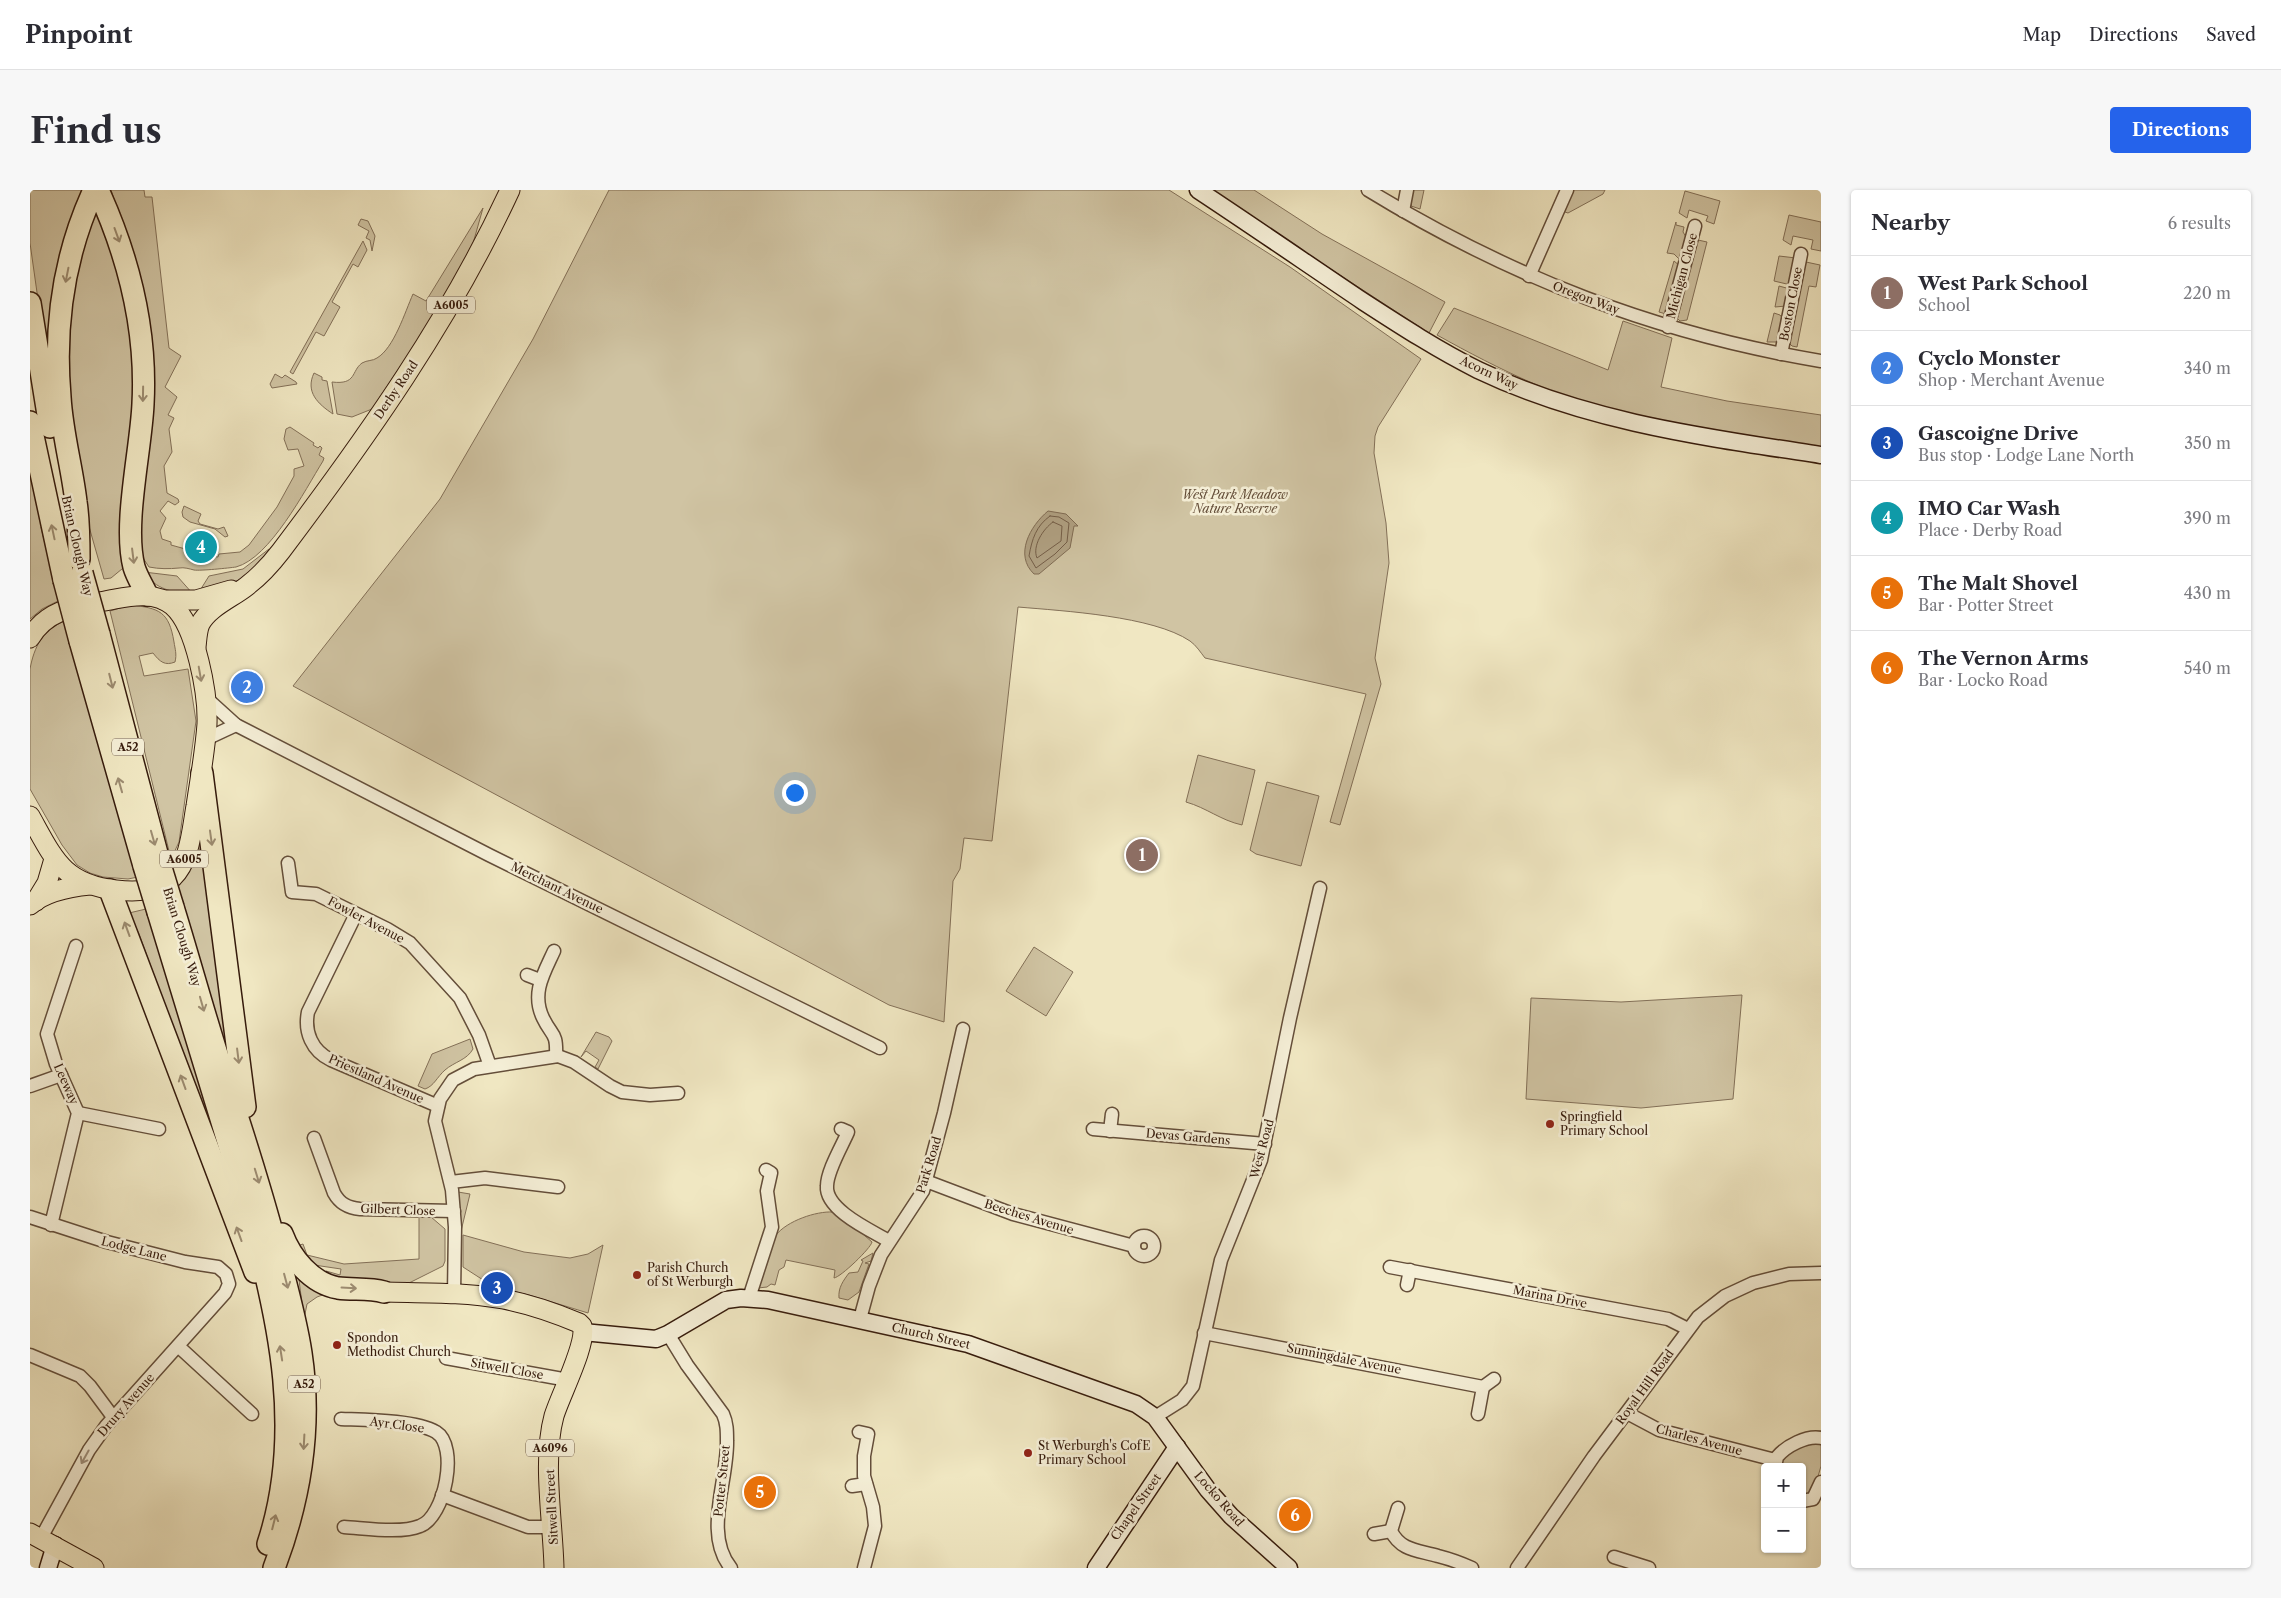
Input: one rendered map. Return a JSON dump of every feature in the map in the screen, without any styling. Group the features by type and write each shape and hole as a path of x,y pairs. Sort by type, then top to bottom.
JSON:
{"highway":[{"path":"75,571 76,500 60,399 59,324 69,263 77,234 94,192"},
{"path":"94,192 125,259 133,288 141,332 143,403 132,515 132,549 135,568 155,598"},
{"name":"Brian Clough Way","path":"30,303 75,571 90,637 151,863 263,1261 273,1310 285,1385 286,1439 278,1504 259,1568"},
{"name":"Brian Clough Way","path":"30,422 75,571"},
{"path":"202,772 250,1152"},
{"path":"110,890 121,914 242,1243 273,1310"},
{"name":"Brian Clough Way","path":"165,910 250,1152 265,1200 297,1328 305,1399 304,1445 299,1482 290,1520 274,1568"},
{"path":"265,1200 293,1256 315,1278 332,1286 384,1292"}],"main road":[{"name":"Derby Road","path":"196,651 199,628 203,620 259,576 288,541 414,365 476,261 510,190"},
{"name":"Derby Road","path":"155,598 185,601 210,597 238,587 259,576"},
{"name":"A6005","path":"30,638 37,627 50,615 64,610 133,596 155,598"},
{"path":"155,598 171,604 189,627 196,651"},
{"name":"A6005","path":"33,903 68,888 90,885 110,890 143,891 159,887 174,876 188,848 206,739 204,696 196,651"},
{"path":"30,816 54,859 71,877 90,885"},
{"name":"A6005","path":"33,903 47,883 54,859"},
{"path":"384,1292 454,1294 497,1298 530,1306 579,1323 584,1332"},
{"name":"Sitwell Street","path":"554,1568 550,1443 555,1414 584,1332"},
{"path":"42,1539 94,1568"}],"street":[{"name":"Acorn Way","path":"1198,190 1428,344 1478,370 1575,408 1636,424 1669,432 1821,455"},
{"name":"Oregon Way","path":"1368,190 1478,252 1529,276 1602,305 1722,342 1821,361"},
{"path":"1403,211 1407,190"},
{"path":"1529,276 1567,190"},
{"name":"Michigan Close","path":"1668,326 1695,226"},
{"name":"Boston Close","path":"1781,354 1801,254"},
{"name":"Merchant Avenue","path":"204,696 236,725 489,854 880,1048"},
{"path":"206,739 236,725"},
{"name":"Fowler Avenue","path":"288,863 292,892 311,892 404,938 454,990 464,1004 490,1066"},
{"name":"West Road","path":"1156,1417 1182,1400 1191,1390 1221,1260 1256,1175 1265,1144 1290,1018 1320,888"},
{"name":"Priestland Avenue","path":"356,914 308,1012 307,1029 311,1042 319,1052 331,1060 438,1106"},
{"name":"Leeway","path":"51,1225 78,1113 49,1045 47,1034 76,946"},
{"path":"554,951 540,980 537,992 541,1014 556,1037 556,1056"},
{"path":"527,975 540,980"},
{"name":"Park Road","path":"860,1319 869,1286 889,1241 917,1202 926,1181 962,1029"},
{"path":"454,1294 454,1211 451,1182 436,1132 438,1106 445,1090 456,1078 471,1070 556,1056 574,1062 614,1094 650,1095 678,1093"},
{"path":"30,1086 61,1075"},
{"path":"78,1113 160,1129"},
{"path":"1110,1131 1112,1114"},
{"path":"841,1129 848,1132 826,1185 826,1203 889,1241"},
{"name":"Devas Gardens","path":"1093,1129 1265,1144"},
{"name":"Gilbert Close","path":"321,1145 334,1193 338,1200 347,1207 360,1209 454,1211"},
{"path":"748,1298 772,1227 767,1191 771,1173 766,1170"},
{"path":"451,1182 485,1178 552,1190"},
{"name":"Beeches Avenue","path":"926,1181 1013,1214 1134,1246"},
{"name":"Lodge Lane","path":"30,1217 128,1248 194,1264 218,1267 226,1274 229,1286"},
{"name":"Marina Drive","path":"1390,1266 1673,1321 1688,1329"},
{"path":"1407,1285 1410,1270"},
{"name":"Royal Hill Road","path":"1517,1568 1594,1456 1688,1329 1710,1306 1745,1286 1789,1274 1821,1273"},
{"name":"Drury Avenue","path":"42,1539 89,1450 113,1417 225,1293 229,1286"},
{"name":"Church Street","path":"668,1334 726,1300 748,1298 785,1303 860,1319 968,1344 1136,1404 1156,1417 1177,1447"},
{"path":"584,1332 651,1339 668,1334"},
{"name":"Sunningdale Avenue","path":"1204,1332 1483,1387"},
{"name":"Potter Street","path":"668,1334 727,1422 726,1463 717,1529 721,1554 730,1568"},
{"path":"178,1346 252,1414"},
{"path":"30,1355 80,1376 90,1386 113,1417"},
{"name":"Sitwell Close","path":"446,1358 568,1380"},
{"path":"1478,1414 1483,1387 1494,1378"},
{"name":"Charles Avenue","path":"1627,1413 1660,1430 1772,1463"},
{"name":"Ayr Close","path":"347,1423 406,1424 429,1429 440,1435 448,1451 442,1495 435,1513 425,1529 351,1524"},
{"path":"859,1432 868,1434 863,1463 866,1484 875,1517 872,1541 864,1568"},
{"name":"Charles Avenue","path":"1776,1463 1780,1454 1799,1442 1810,1438 1821,1438"},
{"name":"Chapel Street","path":"1096,1568 1177,1447"},
{"name":"Locko Road","path":"1177,1447 1231,1516 1288,1568"},
{"path":"1806,1500 1812,1499 1821,1482"},
{"path":"852,1486 866,1484"},
{"path":"442,1495 528,1527 552,1527"},
{"path":"1391,1531 1398,1508"},
{"path":"1374,1534 1391,1531"},
{"path":"1391,1531 1397,1540 1408,1549 1437,1555 1472,1568"},
{"path":"42,1539 48,1568"},
{"path":"1614,1557 1649,1568"}],"green space":[{"path":"30,190 84,190 48,370 30,243"},
{"path":"111,190 144,190 145,197 152,197 169,348 181,356 165,387 177,397 168,415 174,418 169,429 172,452 164,466 167,493 178,499 179,502 175,505 168,501 160,511 166,518 160,531 162,539 171,542 171,545 189,550 188,556 205,560 207,556 218,557 219,554 240,552 249,545 277,507 294,476 294,469 304,466 298,449 288,450 284,439 286,429 290,427 314,443 313,445 322,448 319,455 324,458 323,461 286,522 261,551 249,561 236,567 197,570 153,568 149,567 139,552 140,493 124,229"},
{"name":"West Park Meadow Nature Reserve","path":"609,190 1169,190 1290,267 1421,359 1378,427 1375,436 1374,453 1386,523 1389,563 1375,658 1381,684 1340,825 1330,822 1366,694 1205,658 1190,641 1174,633 1131,620 1059,610 1018,607 992,841 964,838 960,869 953,881 944,1022 889,1005 293,686 440,499 533,339"},
{"path":"1209,190 1254,190 1322,234 1445,302 1429,333"},
{"path":"1412,190 1424,190 1420,209 1411,206"},
{"path":"1571,190 1605,190 1603,194 1568,213 1562,211"},
{"path":"1685,191 1720,201 1714,224 1706,221 1708,216 1689,210 1687,218 1679,213"},
{"path":"483,208 472,247 433,317 372,409 352,417 337,414 332,382 350,379 362,363 375,359 383,353 394,338 413,294 426,301"},
{"path":"97,209 109,238 135,337 128,564 111,578 104,579 88,523 65,372 75,268"},
{"path":"1789,215 1821,222 1821,251 1811,249 1813,240 1793,236 1791,245 1783,240"},
{"path":"361,219 368,221 375,236 372,251 370,240 366,238 369,231 358,225"},
{"path":"1676,222 1676,225 1684,227 1683,232 1688,240 1681,261 1674,254 1667,253"},
{"path":"1698,240 1707,242 1687,320 1680,321 1676,317"},
{"path":"363,241 367,250 358,267 353,264 332,302 340,307 324,336 316,332 293,374 290,372"},
{"path":"1779,256 1796,258 1791,285 1774,281"},
{"path":"1674,261 1680,266 1666,314 1659,312"},
{"path":"1806,262 1820,265 1816,287 1809,286 1797,347 1792,346 1788,342"},
{"path":"1779,286 1790,289 1786,306 1775,307"},
{"path":"1454,308 1608,370 1623,321 1672,338 1661,387 1727,401 1821,415 1821,448 1660,423 1610,411 1559,394 1509,372 1437,335"},
{"path":"1774,313 1780,315 1784,320 1778,342 1767,342"},
{"path":"314,373 322,377 322,380 327,381 333,414 314,397 311,386"},
{"path":"275,374 282,378 285,375 297,384 272,388 270,384"},
{"path":"30,476 43,526 41,527 52,574 60,600 42,609 30,619"},
{"path":"184,506 201,514 198,521 200,524 218,529 224,527 228,536 225,537 215,529 190,522 183,517"},
{"path":"269,549 256,568 240,579 230,584 199,592 209,576 243,569"},
{"path":"144,572 177,576 193,594 165,589 154,583"},
{"path":"130,605 149,608 161,613 169,624 174,642 175,662 168,664 163,662 153,653 139,656 144,676 188,669 196,721 179,842 171,859 110,611"},
{"path":"65,621 138,877 128,879 103,877 90,873 77,865 62,845 30,789 30,669 37,646 45,634 57,624"},
{"path":"1198,755 1255,770 1242,825 1186,802"},
{"path":"1267,782 1319,796 1301,866 1256,854 1250,850"},
{"path":"201,846 228,1050 226,1050 199,964 178,887 196,861"},
{"path":"146,909 238,1205 139,934 129,913"},
{"path":"1034,947 1073,972 1046,1016 1006,991"},
{"path":"1742,995 1733,1099 1641,1108 1526,1099 1531,998 1621,1002"},
{"path":"596,1032 609,1037 612,1041 598,1069 595,1067 599,1060 586,1051 581,1057"},
{"path":"470,1039 473,1049 467,1056 445,1070 428,1088 425,1089 418,1086 432,1054"},
{"path":"458,1192 470,1194 461,1231"},
{"path":"833,1212 865,1233 864,1235 872,1242 861,1256 843,1273 834,1278 835,1270 786,1260 784,1267 779,1270 775,1285 771,1284 767,1287 758,1288 776,1235 794,1221 818,1213"},
{"path":"419,1217 431,1217 445,1229 445,1261 443,1266 407,1284 334,1278 326,1271 340,1275 341,1269 314,1265 297,1246 303,1244 307,1255 344,1264 419,1259"},
{"path":"463,1235 524,1252 570,1258 588,1254 603,1245 588,1313 529,1295 494,1287 463,1267"},
{"path":"873,1253 871,1261 865,1263 869,1264 859,1292 848,1300 839,1298 840,1288 849,1273 858,1272 863,1261 861,1260"},
{"path":"299,1280 325,1294 307,1304 304,1319"},
{"path":"1811,1442 1821,1444 1821,1466 1813,1494 1806,1496 1806,1463 1782,1463 1784,1457"}],"water":[{"path":"1048,511 1066,514 1078,526 1074,526 1070,548 1039,574 1034,574 1025,558 1027,541 1035,524"}],"place":[{"name":"IMO Car Wash","path":"201,547"},
{"name":"Cyclo Monster","path":"247,687"},
{"name":"West Park School","path":"1142,855"},
{"name":"Springfield Primary School","path":"1550,1124"},
{"name":"Parish Church of St Werburgh","path":"637,1275"},
{"name":"Gascoigne Drive","path":"497,1288"},
{"name":"Spondon Methodist Church","path":"337,1345"},
{"name":"St Werburgh's CofE Primary School","path":"1028,1453"},
{"name":"The Malt Shovel","path":"760,1492"},
{"name":"The Vernon Arms","path":"1295,1515"}]}
